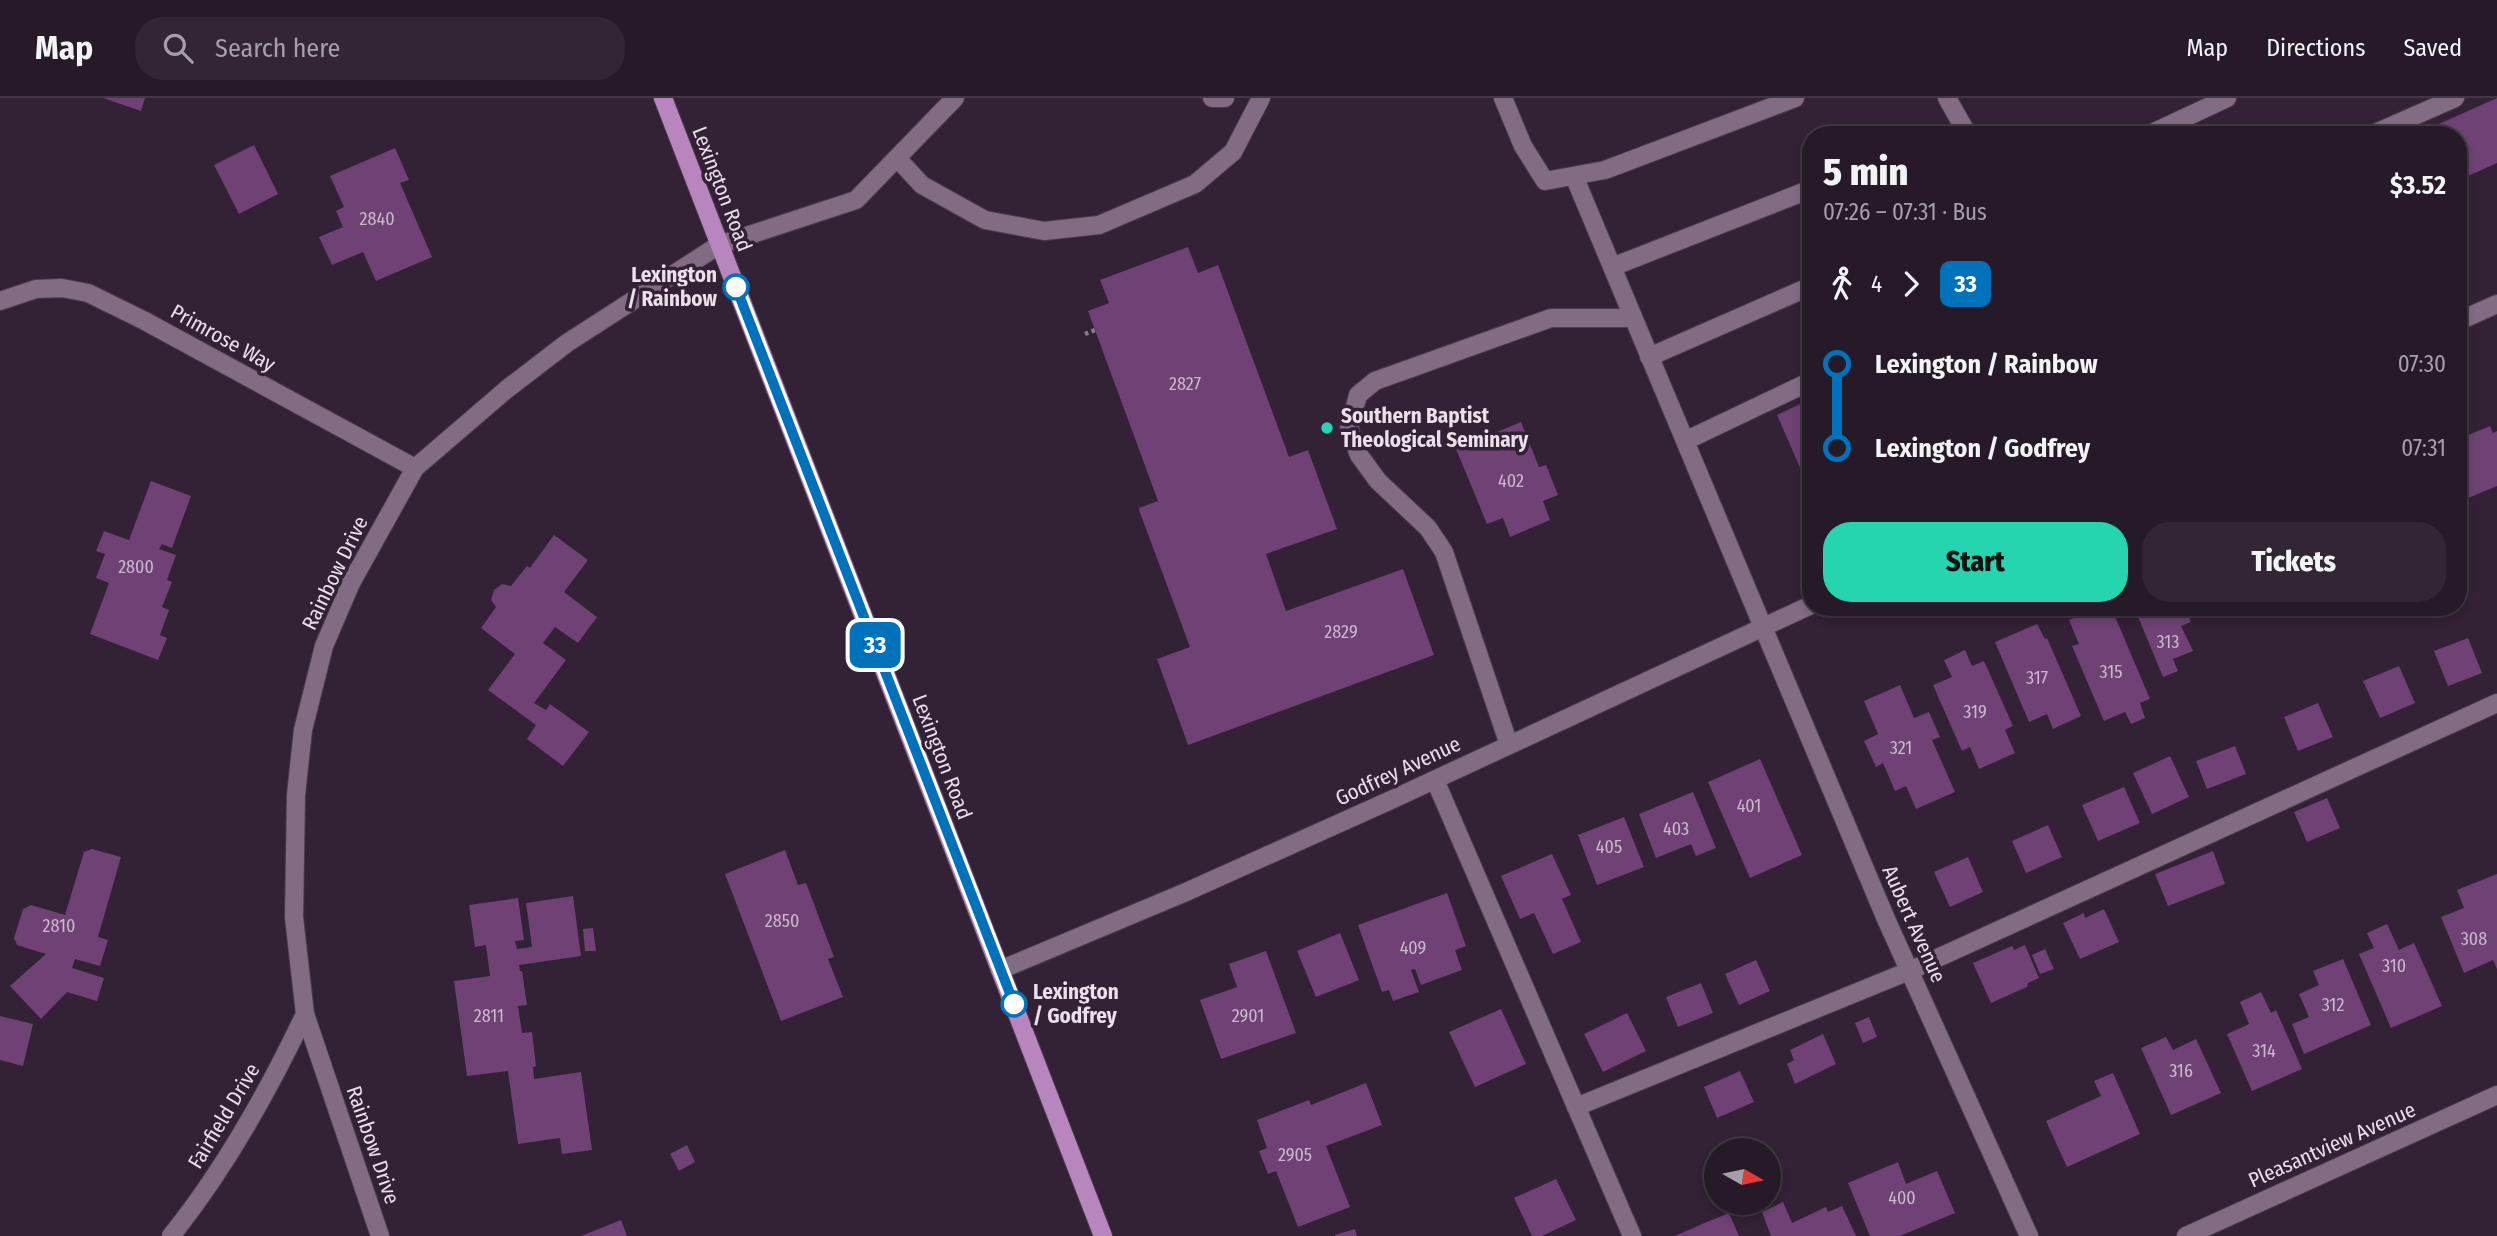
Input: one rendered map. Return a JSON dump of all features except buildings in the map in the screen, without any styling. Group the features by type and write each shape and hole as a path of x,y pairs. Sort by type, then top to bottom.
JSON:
{"main road":[{"name":"Lexington Road","path":"663,98 1103,1236"}],"street":[{"name":"Rainbow Drive","path":"380,1236 305,1014 294,917 296,794 303,730 324,646 351,583 415,468 507,389 567,342 719,245 856,200 955,98"},
{"path":"1212,98 1225,98"},
{"path":"897,158 922,185 985,220 1044,231 1100,225 1195,184 1233,152 1261,98"},
{"path":"1503,98 1523,146 1545,181 1605,170 1795,98"},
{"path":"1947,98 1959,126"},
{"path":"2167,126 2227,98"},
{"path":"2391,126 2455,98"},
{"name":"Aubert Avenue","path":"1574,176 1909,971 2029,1236"},
{"path":"1612,267 1802,193"},
{"name":"Primrose Way","path":"0,301 36,289 62,288 88,293 143,320 415,468"},
{"path":"1649,357 1802,290"},
{"path":"2467,317 2497,304"},
{"path":"1509,745 1444,552 1428,528 1378,481 1359,455 1349,429 1358,395 1375,381 1551,318 1633,318"},
{"path":"1685,441 1802,385"},
{"name":"Godfrey Avenue","path":"1000,970 1186,892 1802,609"},
{"path":"1576,1107 1909,971 2497,704"},
{"path":"1434,780 1632,1236"},
{"name":"Fairfield Drive","path":"171,1236 194,1207 274,1079 305,1014"},
{"name":"Pleasantview Avenue","path":"2186,1236 2497,1096"}],"path":[{"path":"1085,334 1095,330"}],"bus line":[{"name":"33","path":"736,287 1014,1004"}],"place":[{"name":"Lexington / Rainbow","path":"736,287"},
{"name":"Southern Baptist Theological Seminary","path":"1327,428"},
{"name":"Lexington / Godfrey","path":"1014,1004"}]}
